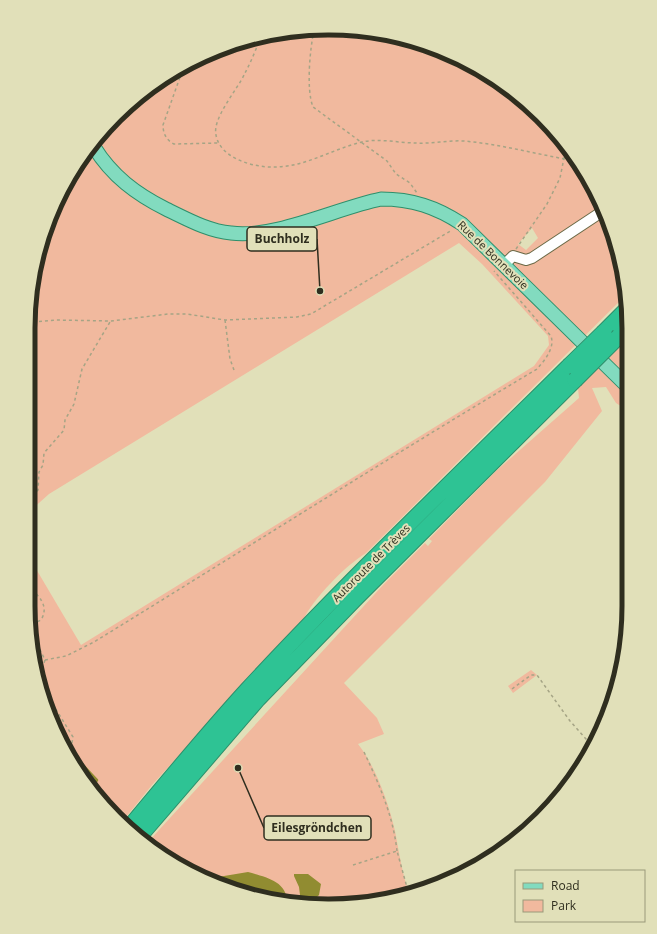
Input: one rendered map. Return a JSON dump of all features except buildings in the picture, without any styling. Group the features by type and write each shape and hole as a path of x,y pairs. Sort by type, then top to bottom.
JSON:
{"highway":[{"name":"Autoroute de Trèves","path":"143,832 258,699 572,373 604,332 621,314"},
{"name":"Autoroute de Trèves","path":"132,824 201,742 248,690 349,585 572,373 622,333"}],"main road":[{"name":"Rue de Bonnevoie","path":"96,150 115,173 128,186 145,198 206,228 231,234 255,234 381,199 400,199 419,202 433,208 462,224 622,381"}],"lane":[{"path":"503,263 532,258 599,214"}],"path":[{"path":"313,36 310,98 313,107 386,160 396,174 410,184 416,192 419,202"},
{"path":"258,44 245,75 215,129 219,143 224,150 233,157 246,162 272,167 292,166 363,142 417,144 463,141 487,144 565,159"},
{"path":"181,75 163,125 163,132 169,142 174,144 219,143"},
{"path":"45,660 66,656 94,642 341,489 404,448 537,368 544,361 552,346 551,336 503,263 532,228 547,204 560,178 565,155"},
{"path":"35,322 56,320 111,321 168,314 187,314 225,320 297,317 311,314 462,224"},
{"path":"225,320 230,359 234,370"},
{"path":"35,494 38,490 39,472 43,465 44,453 64,430 65,420 74,404 82,369 111,321"},
{"path":"35,593 44,603 45,609 41,620 36,622"},
{"path":"38,646 45,660 42,669"},
{"path":"512,689 532,675 537,675 570,721 588,742"},
{"path":"52,703 73,737 71,747"},
{"path":"364,752 383,792 395,830 397,850 407,888"},
{"path":"353,865 397,850"}],"green space":[{"path":"328,35 386,41 441,57 492,84 536,121 573,165 600,216 612,253 620,301 366,553 331,583 308,611 303,620 152,785 126,817 108,799 84,769 57,718 45,681 38,644 35,606 35,567 81,645 534,366 549,345 548,336 482,264 459,243 49,494 35,507 35,328 38,290 45,253 57,216 84,165 121,121 165,84 216,57 271,41","holes":["532,228 538,238 526,250 518,244"]},
{"path":"622,345 622,407 616,403 606,387 592,388 602,411 545,482 344,683 377,718 384,734 358,744 376,774 385,797 395,831 407,888 367,896 328,899 271,893 216,877 182,860 165,850 151,839 384,584 425,543 428,546 432,541 429,539 496,471 579,398 578,388"},
{"path":"531,670 537,675 513,693 508,686"}],"shaded area":[{"path":"248,872 274,881 280,885 286,895 253,889 218,877"},
{"path":"294,874 308,874 321,884 319,895 316,898 300,897 299,887"}],"waterway":[{"path":"80,762 97,780 95,783"}],"place":[{"name":"Buchholz","path":"320,291"},
{"name":"Eilesgröndchen","path":"238,768"}]}
